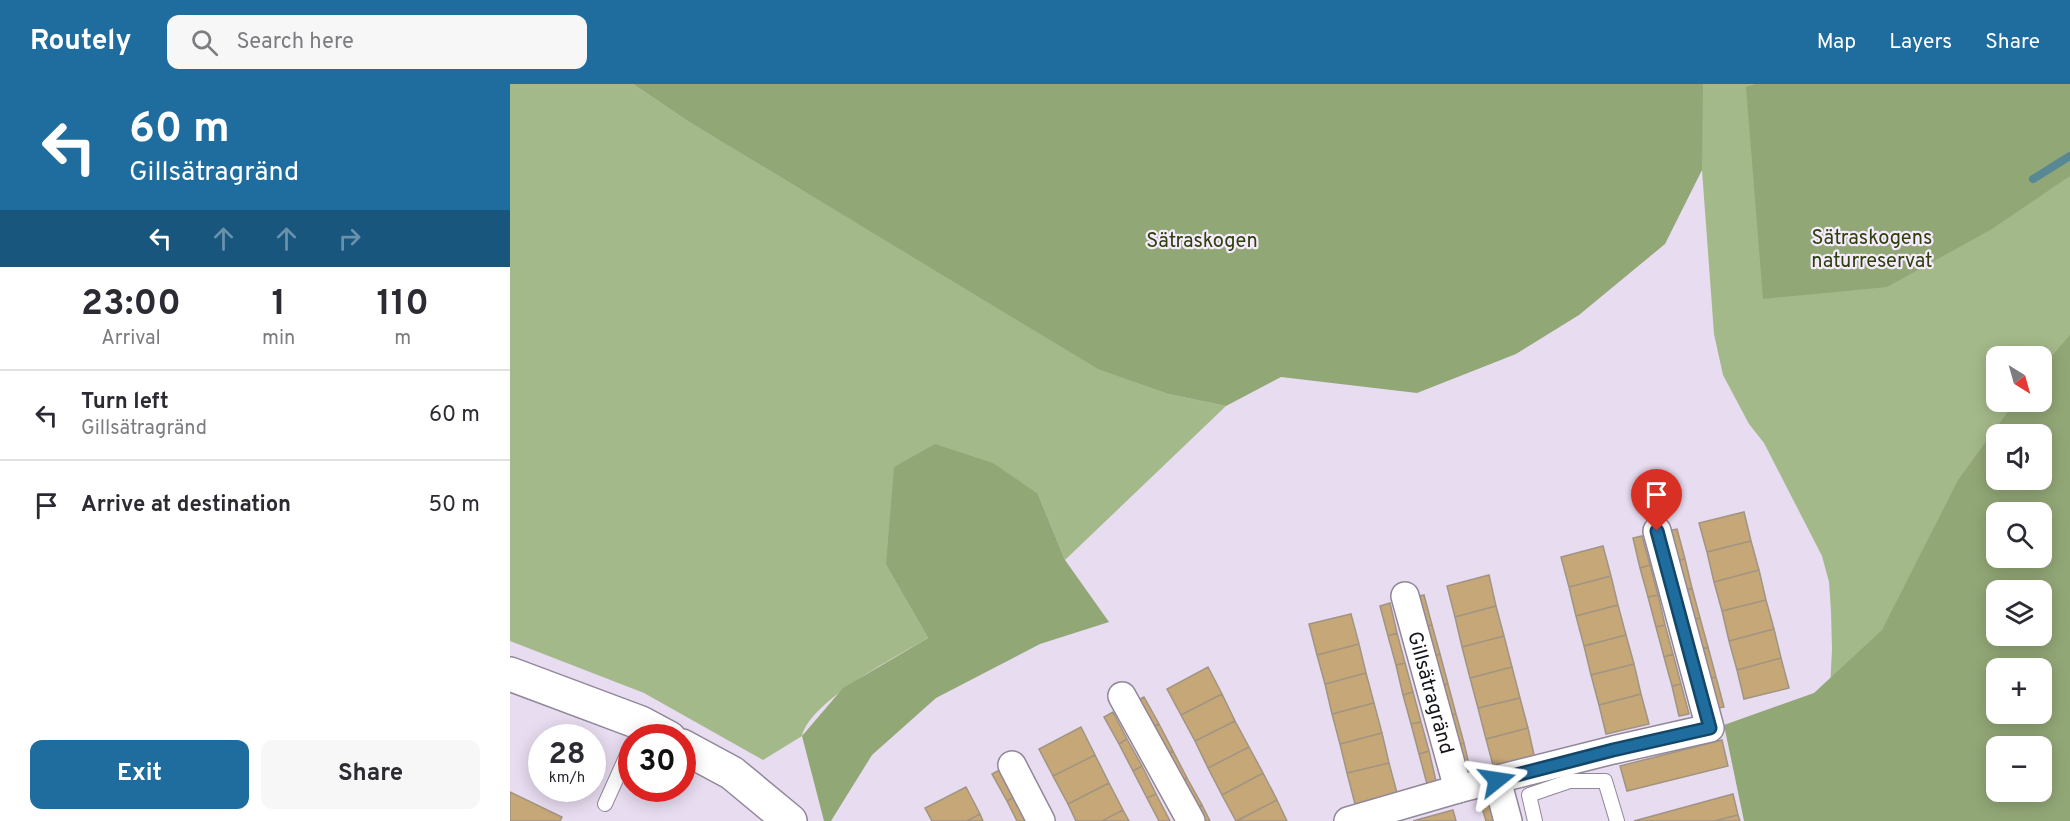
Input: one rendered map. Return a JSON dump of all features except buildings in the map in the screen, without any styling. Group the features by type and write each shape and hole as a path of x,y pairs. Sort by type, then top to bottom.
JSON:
{"street":[{"path":"1348,821 1458,789 1710,728 1657,531"},
{"name":"Gillsätragränd","path":"1406,596 1458,789"},
{"path":"510,674 618,724"},
{"path":"1122,696 1191,821"},
{"path":"696,754 732,773 790,821"},
{"path":"1012,765 1041,821"},
{"path":"1497,780 1508,821"}],"lane":[{"path":"605,804 618,781"},
{"path":"1535,821 1529,795 1570,781 1605,781 1617,821"}],"green space":[{"path":"510,84 633,84 689,122 1098,368 1168,394 1226,406 1065,560 1038,494 886,565 928,638 837,694 809,722 802,736 763,760 644,693 510,641"},
{"name":"Sätraskogen","path":"633,84 1703,84 1702,170 1665,244 1579,315 1516,354 1417,393 1281,377 1226,406 1168,394 1098,369 689,122"},
{"name":"Sätraskogens naturreservat","path":"1680,84 2070,84 2070,821 1823,821 1832,650 1829,582 1822,556 1764,443 1749,424 1723,375 1714,334 1702,170"},
{"path":"1756,84 2070,84 2070,176 1992,229 1887,287 1763,299 1746,87"},
{"path":"2070,335 2070,821 1744,821 1724,725 1814,693 1882,630 1958,480 1986,442 1986,490 2052,490 2052,424 1999,424 2008,412 2052,412 2052,356"},
{"path":"935,444 993,463 1038,494 1065,560 1109,622 1040,644 936,698 872,755 831,821 824,821 802,736 843,688 928,638 886,565 894,467"}],"waterway":[{"path":"2033,179 2070,156"}],"route":[{"path":"1497,780 1710,728 1657,531"}]}
